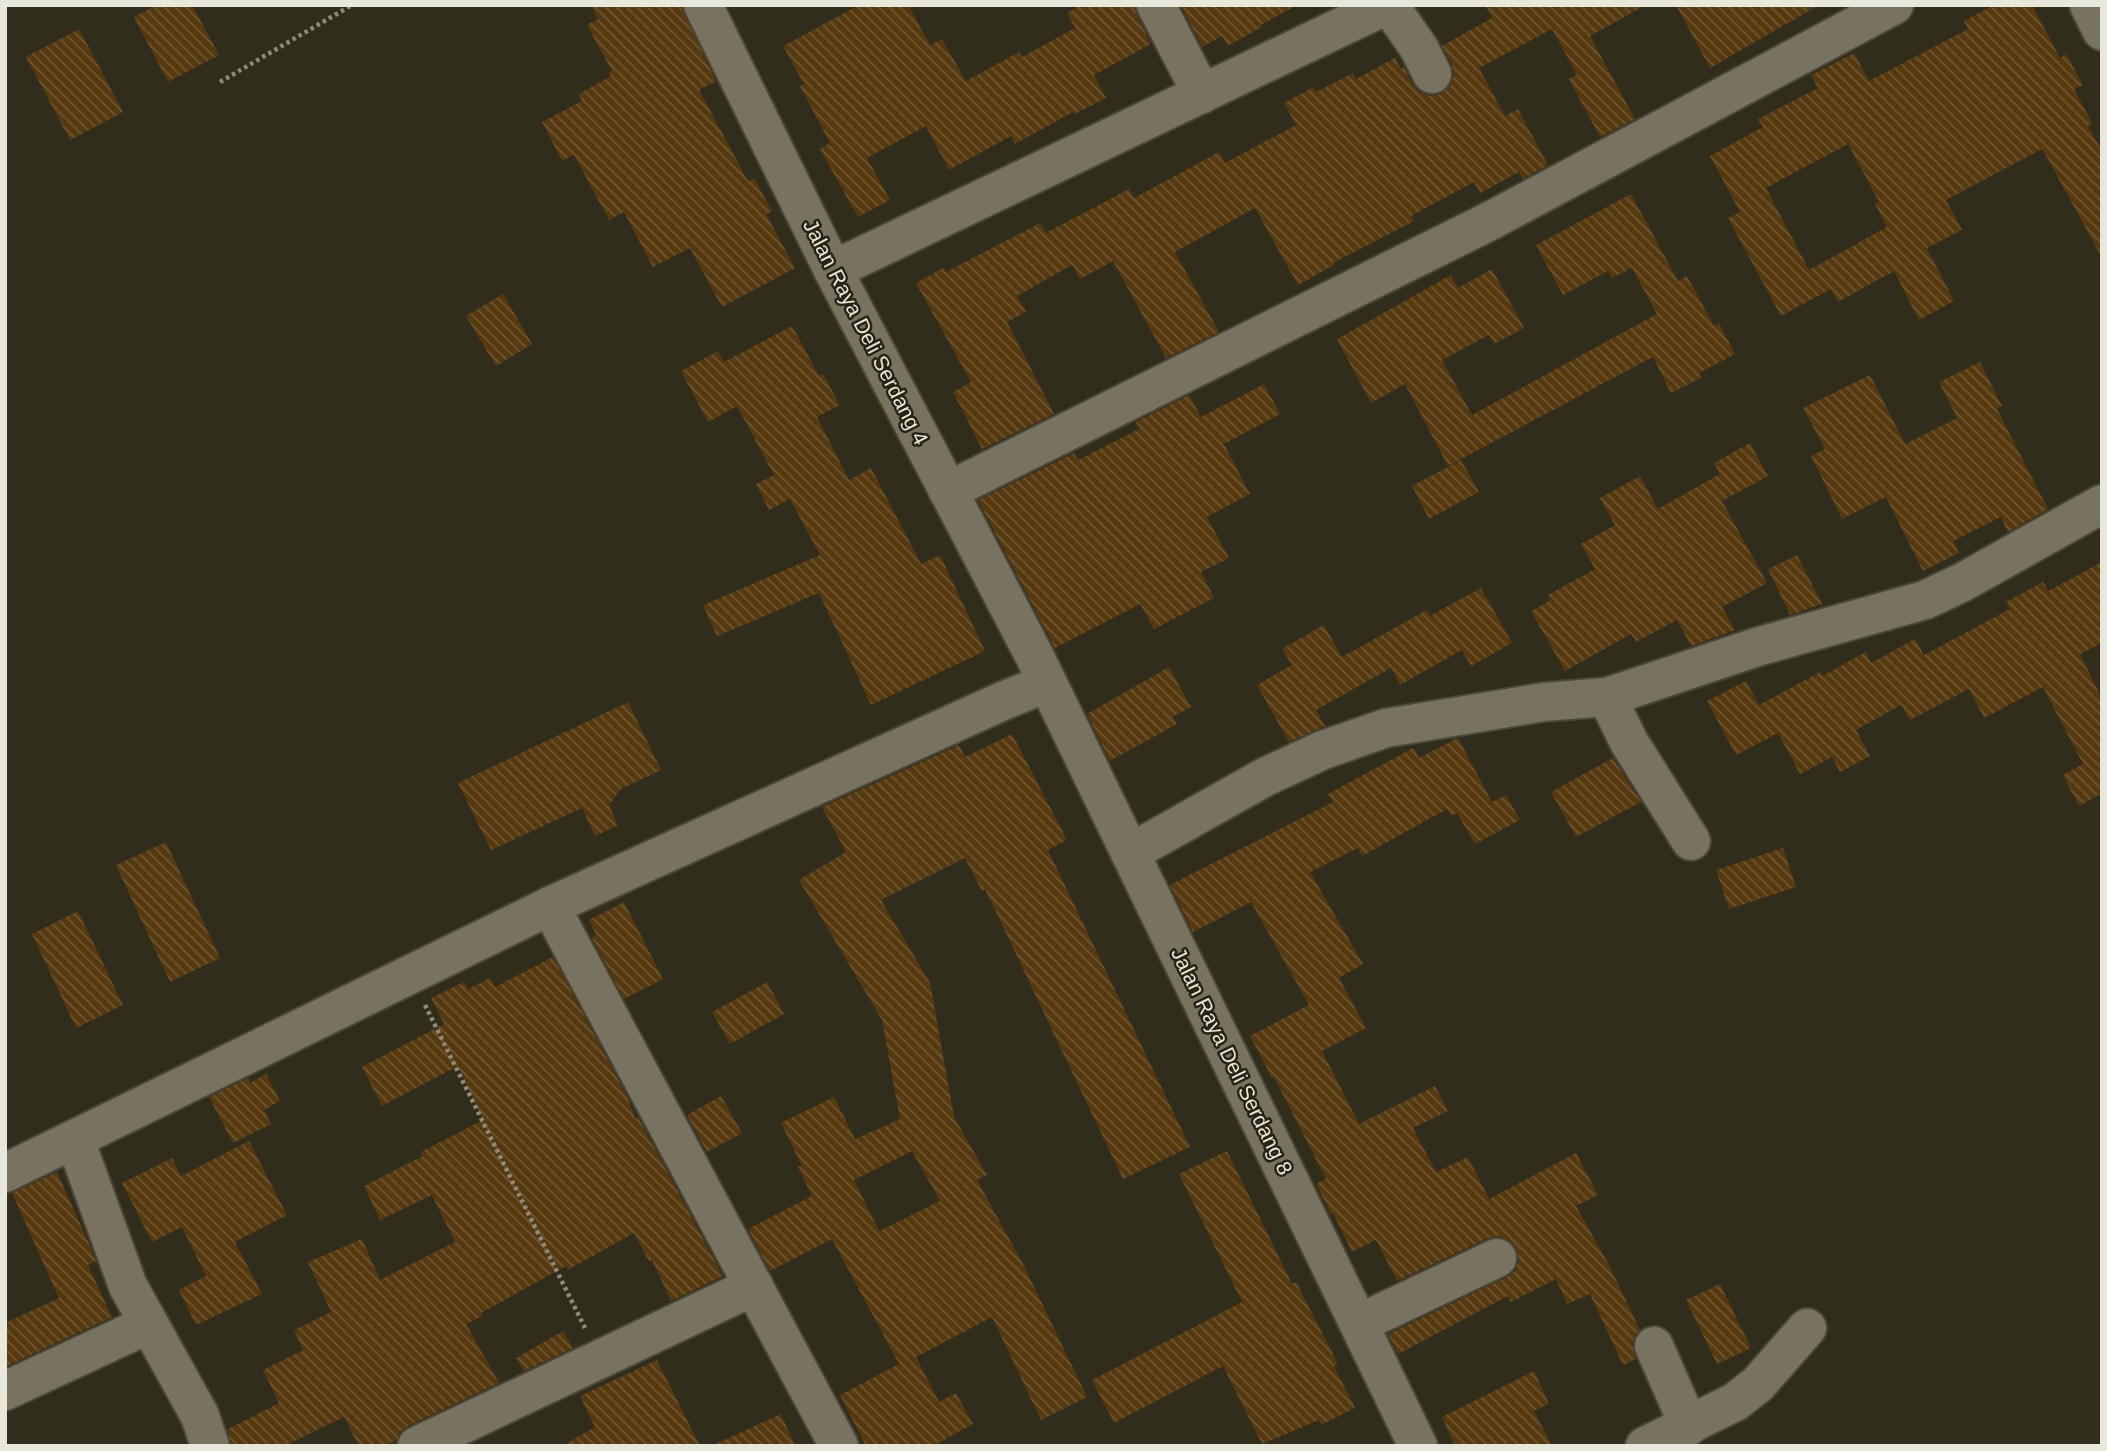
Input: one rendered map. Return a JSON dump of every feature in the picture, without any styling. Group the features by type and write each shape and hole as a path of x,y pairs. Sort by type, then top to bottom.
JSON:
{"street":[{"name":"Jalan Raya Deli Serdang 4","path":"703,5 833,270 1042,672"},
{"path":"1156,5 1202,94"},
{"path":"833,270 1388,5 1419,48 1432,74"},
{"path":"948,491 1490,221 1894,5"},
{"path":"2089,5 2102,32"},
{"path":"1130,853 1265,777 1323,750 1386,728 1544,702 1607,697 1760,646 1925,600 1963,582 2102,504"},
{"path":"5,1173 550,906 1005,700 1042,672"},
{"name":"Jalan Raya Deli Serdang 8","path":"1042,672 1418,1446"},
{"path":"1607,697 1629,742 1691,841"},
{"path":"550,906 839,1446"},
{"path":"75,1140 128,1286 200,1416 211,1446"},
{"path":"1360,1323 1497,1258"},
{"path":"417,1446 754,1286"},
{"path":"5,1391 149,1324"},
{"path":"1645,1446 1735,1402 1758,1384 1807,1328"},
{"path":"1654,1346 1689,1426"}],"path":[{"path":"219,82 352,5"},
{"path":"410,975 600,1359"}],"building":[{"path":"157,5 192,5 219,55 168,82 134,17"},
{"path":"591,5 680,5 716,81 699,90 748,181 754,178 772,211 766,214 795,268 722,307 690,248 653,267 624,212 609,220 574,155 562,161 542,122 582,101 579,94 611,76 609,73 612,71 587,25 598,19"},
{"path":"859,5 908,5 930,45 942,39 966,81 1019,52 1022,57 1075,28 1067,13 1081,5 1134,5 1151,44 1094,75 1106,98 1075,114 1073,112 1015,144 1011,136 949,170 926,126 867,158 890,200 858,217 820,149 830,143 800,86 804,84 783,46"},
{"path":"1181,5 1297,5 1228,46 1222,36 1202,47"},
{"path":"1485,5 1646,5 1590,36 1635,119 1600,137 1569,79 1577,75 1552,29 1479,68 1505,116 1518,109 1548,165 1523,179 1519,172 1480,193 1474,182 1411,216 1414,221 1333,263 1334,265 1298,285 1255,208 1175,252 1219,332 1166,358 1113,261 1080,279 1072,265 1017,296 1026,312 1007,322 1054,414 982,449 953,392 971,382 916,283 943,268 946,272 1040,223 1046,233 1129,189 1134,198 1219,152 1225,163 1296,125 1284,103 1313,87 1316,92 1353,73 1356,79 1395,58 1401,69 1404,67 1419,92 1430,96 1441,94 1451,85 1454,75 1452,64 1442,46 1492,18"},
{"path":"1676,5 1819,5 1710,68"},
{"path":"1994,5 2032,5 2060,58 2066,54 2083,85 2074,89 2092,123 2088,126 2102,151 2102,258 2043,150 2040,150 1946,200 1962,230 1927,248 1954,301 1919,320 1894,271 1838,302 1831,289 1781,316 1728,218 1740,212 1710,156 1763,127 1758,119 1818,88 1811,75 1854,53 1869,81 1968,29 1964,21","holes":["1848,144 1879,202 1875,204 1887,227 1809,270 1766,188"]},
{"path":"79,29 123,112 70,140 26,57"},
{"path":"1631,194 1678,281 1687,276 1714,326 1719,323 1735,354 1699,373 1701,378 1671,393 1653,357 1448,466 1405,384 1371,403 1337,339 1451,275 1458,288 1492,269 1524,328 1494,344 1489,335 1442,360 1472,415 1657,314 1632,268 1612,278 1608,271 1563,295 1536,245"},
{"path":"503,294 532,344 496,366 466,316"},
{"path":"792,326 819,376 823,374 840,405 817,417 849,480 871,468 921,564 940,555 985,651 871,705 819,593 717,636 703,605 820,555 790,499 769,510 756,484 774,475 737,406 708,422 681,371 718,351 724,362"},
{"path":"1980,362 2002,406 1997,409 2048,509 2008,532 2001,517 1953,541 1959,553 1923,571 1886,497 1842,519 1811,456 1825,449 1803,408 1870,375 1905,444 1957,418 1939,382"},
{"path":"1264,384 1280,414 1224,444 1250,494 1207,517 1229,558 1201,572 1214,598 1154,629 1140,604 1055,648 978,500 1074,453 1078,460 1139,429 1136,422 1189,395 1201,417"},
{"path":"1750,443 1768,476 1722,501 1767,583 1722,607 1735,630 1691,646 1677,620 1636,642 1631,634 1565,671 1531,611 1551,600 1548,595 1595,569 1581,544 1615,525 1600,498 1640,476 1658,509 1720,474 1714,463"},
{"path":"1461,460 1479,492 1429,519 1412,486"},
{"path":"1797,555 1822,604 1790,615 1768,569"},
{"path":"2102,562 2102,643 2080,654 2102,699 2102,799 2099,795 2079,806 2063,775 2083,764 2043,687 1984,718 1969,689 1910,720 1901,705 1856,730 1870,756 1840,772 1832,757 1800,774 1778,733 1736,755 1707,701 1746,681 1759,705 1820,672 1822,676 1866,652 1871,663 1915,639 1924,655 2010,609 2006,602 2043,582 2048,591"},
{"path":"1481,588 1512,643 1471,666 1462,650 1400,685 1391,668 1316,710 1325,726 1289,742 1257,685 1292,665 1282,649 1324,625 1342,657 1427,610 1430,616"},
{"path":"1169,667 1191,707 1172,717 1177,724 1110,761 1087,714"},
{"path":"628,702 661,770 621,789 609,805 618,825 595,836 582,808 491,850 458,783"},
{"path":"1012,734 1067,840 1048,850 1190,1147 1123,1179 985,889 982,891 965,858 881,900 930,983 954,1117 987,1175 977,1180 1024,1266 1087,1397 1041,1420 992,1317 916,1357 939,1402 956,1393 973,1424 933,1446 866,1446 840,1395 899,1364 832,1239 770,1271 748,1229 812,1196 798,1167 802,1166 781,1123 834,1097 855,1139 900,1119 882,1020 799,880 846,852 822,807 959,745 965,757","holes":["912,1151 940,1201 879,1231 854,1180"]},
{"path":"1458,738 1492,802 1506,795 1520,820 1475,844 1457,813 1451,816 1447,809 1362,856 1358,848 1310,872 1363,964 1339,978 1366,1028 1322,1051 1359,1124 1435,1086 1448,1111 1413,1128 1436,1172 1468,1157 1489,1199 1576,1153 1598,1195 1576,1206 1608,1263 1640,1330 1632,1343 1636,1359 1623,1365 1590,1294 1567,1304 1556,1279 1511,1302 1508,1296 1398,1354 1388,1334 1507,1277 1515,1271 1519,1260 1516,1248 1509,1240 1499,1236 1488,1238 1397,1281 1376,1240 1352,1252 1316,1184 1326,1179 1250,1036 1309,1005 1251,902 1193,932 1170,885 1333,802 1328,794 1413,748 1419,758"},
{"path":"1613,758 1641,802 1576,837 1551,792"},
{"path":"166,842 220,958 170,982 116,865"},
{"path":"1783,848 1796,887 1729,909 1716,870"},
{"path":"624,902 663,979 624,999 592,938 596,935 589,920"},
{"path":"78,911 123,1005 76,1028 32,934"},
{"path":"553,957 628,1098 635,1119 638,1117 723,1276 671,1301 652,1260 649,1261 634,1233 568,1270 566,1266 466,1324 499,1383 408,1426 399,1433 397,1440 384,1446 359,1446 344,1417 284,1446 231,1446 228,1429 279,1403 263,1370 303,1350 294,1330 331,1312 308,1262 362,1239 380,1280 455,1242 432,1195 380,1220 364,1186 423,1156 421,1152 483,1120 458,1066 382,1106 362,1067 444,1024 431,998 464,982 468,989 490,978 495,987"},
{"path":"767,982 784,1014 730,1044 712,1012"},
{"path":"266,1074 280,1101 264,1110 271,1124 233,1143 209,1097 248,1078 250,1083"},
{"path":"721,1096 742,1133 707,1152 687,1115"},
{"path":"249,1141 287,1215 235,1242 262,1294 196,1325 179,1290 206,1276 182,1227 152,1242 122,1183 172,1158 181,1176"},
{"path":"1227,1151 1292,1284 1296,1282 1338,1364 1334,1366 1355,1408 1321,1425 1319,1420 1262,1444 1223,1366 1114,1423 1092,1380 1242,1302 1179,1174"},
{"path":"57,1172 96,1261 88,1265 112,1317 5,1367 5,1323 59,1298 12,1193"},
{"path":"1720,1284 1751,1348 1717,1364 1686,1300"},
{"path":"563,1331 573,1348 524,1371 516,1358"},
{"path":"657,1360 700,1446 562,1446 595,1427 580,1396"},
{"path":"1534,1371 1549,1404 1534,1411 1552,1446 1455,1446 1442,1417"},
{"path":"781,1414 795,1446 711,1446"}]}
